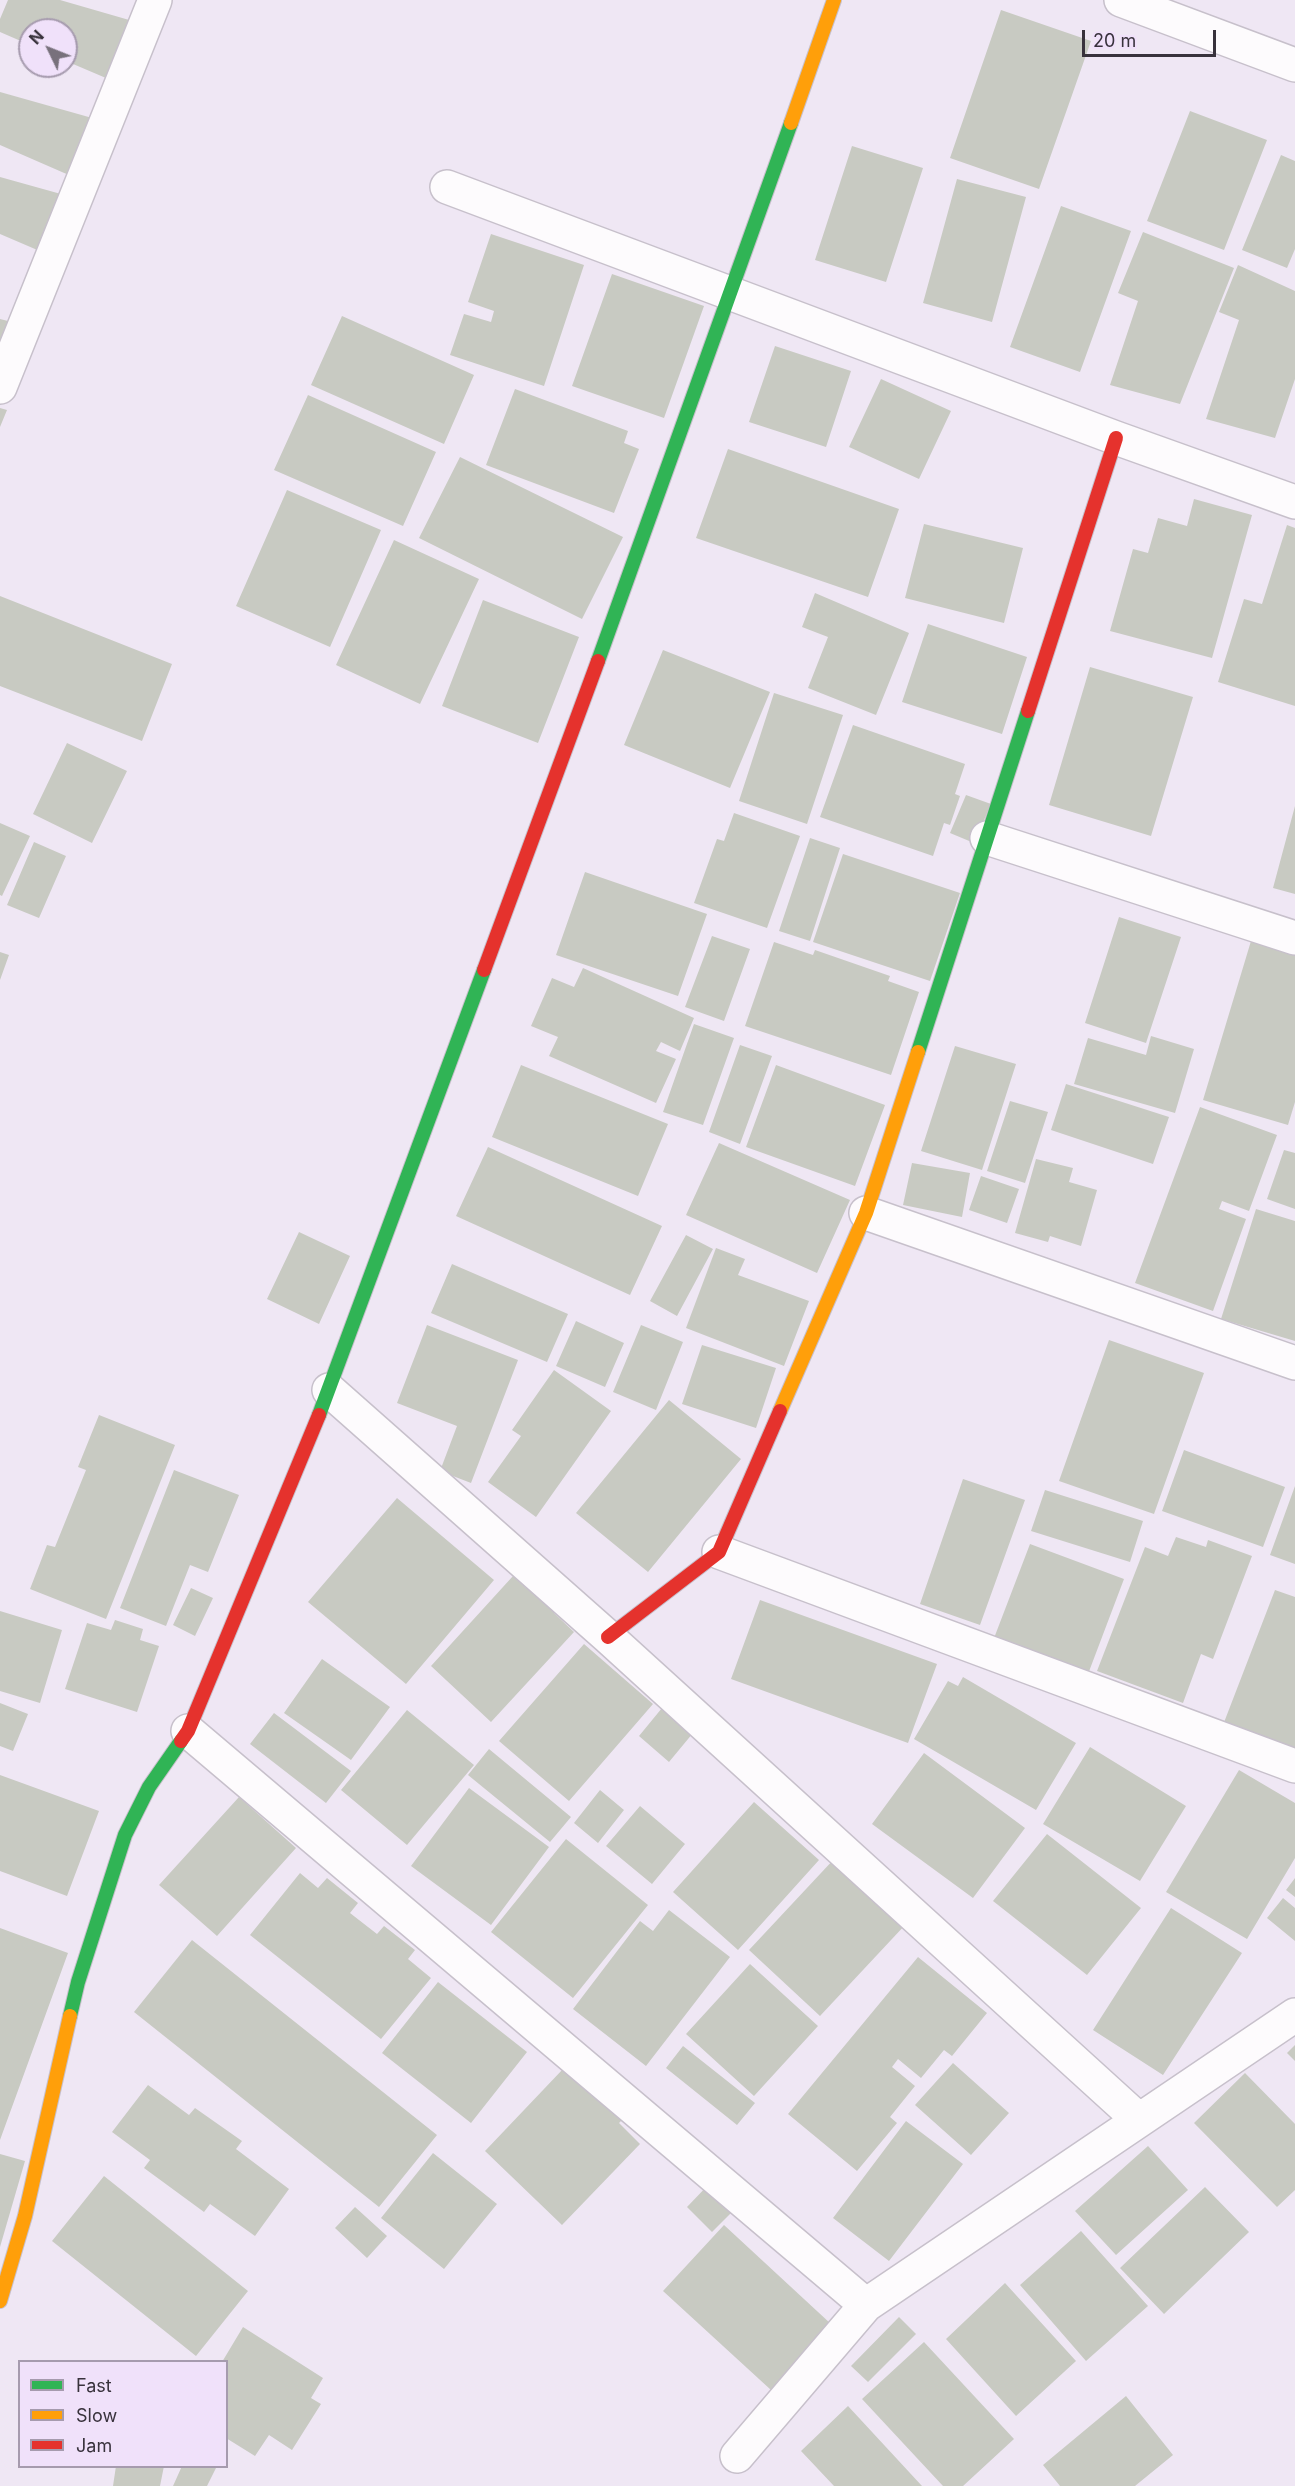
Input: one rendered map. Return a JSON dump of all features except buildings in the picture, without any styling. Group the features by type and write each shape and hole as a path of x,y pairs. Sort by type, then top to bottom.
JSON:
{"street":[{"path":"0,387 156,0"},
{"path":"0,2301 25,2216 78,1982 125,1835 149,1787 188,1731 329,1390 637,556 834,0"},
{"path":"1121,0 1295,65"},
{"path":"447,187 1116,438 1295,502"},
{"path":"608,1637 719,1552 866,1213 1116,438"},
{"path":"987,838 1295,938"},
{"path":"866,1213 1295,1363"},
{"path":"329,1390 608,1637 1139,2120"},
{"path":"719,1552 1295,1766"},
{"path":"188,1731 866,2305"},
{"path":"737,2456 866,2305 1295,2015"}],"traffic: fast":[{"path":"598,661 791,123"},
{"path":"918,1052 1028,711"},
{"path":"319,1415 484,970"},
{"path":"70,2016 78,1982 125,1835 149,1787 181,1741"}],"traffic: slow":[{"path":"791,123 834,0"},
{"path":"780,1411 866,1213 918,1052"},
{"path":"0,2301 25,2216 70,2016"}],"traffic: jam":[{"path":"1028,711 1116,438"},
{"path":"484,970 598,661"},
{"path":"608,1637 719,1552 780,1411"},
{"path":"181,1741 188,1731 319,1415"}]}
